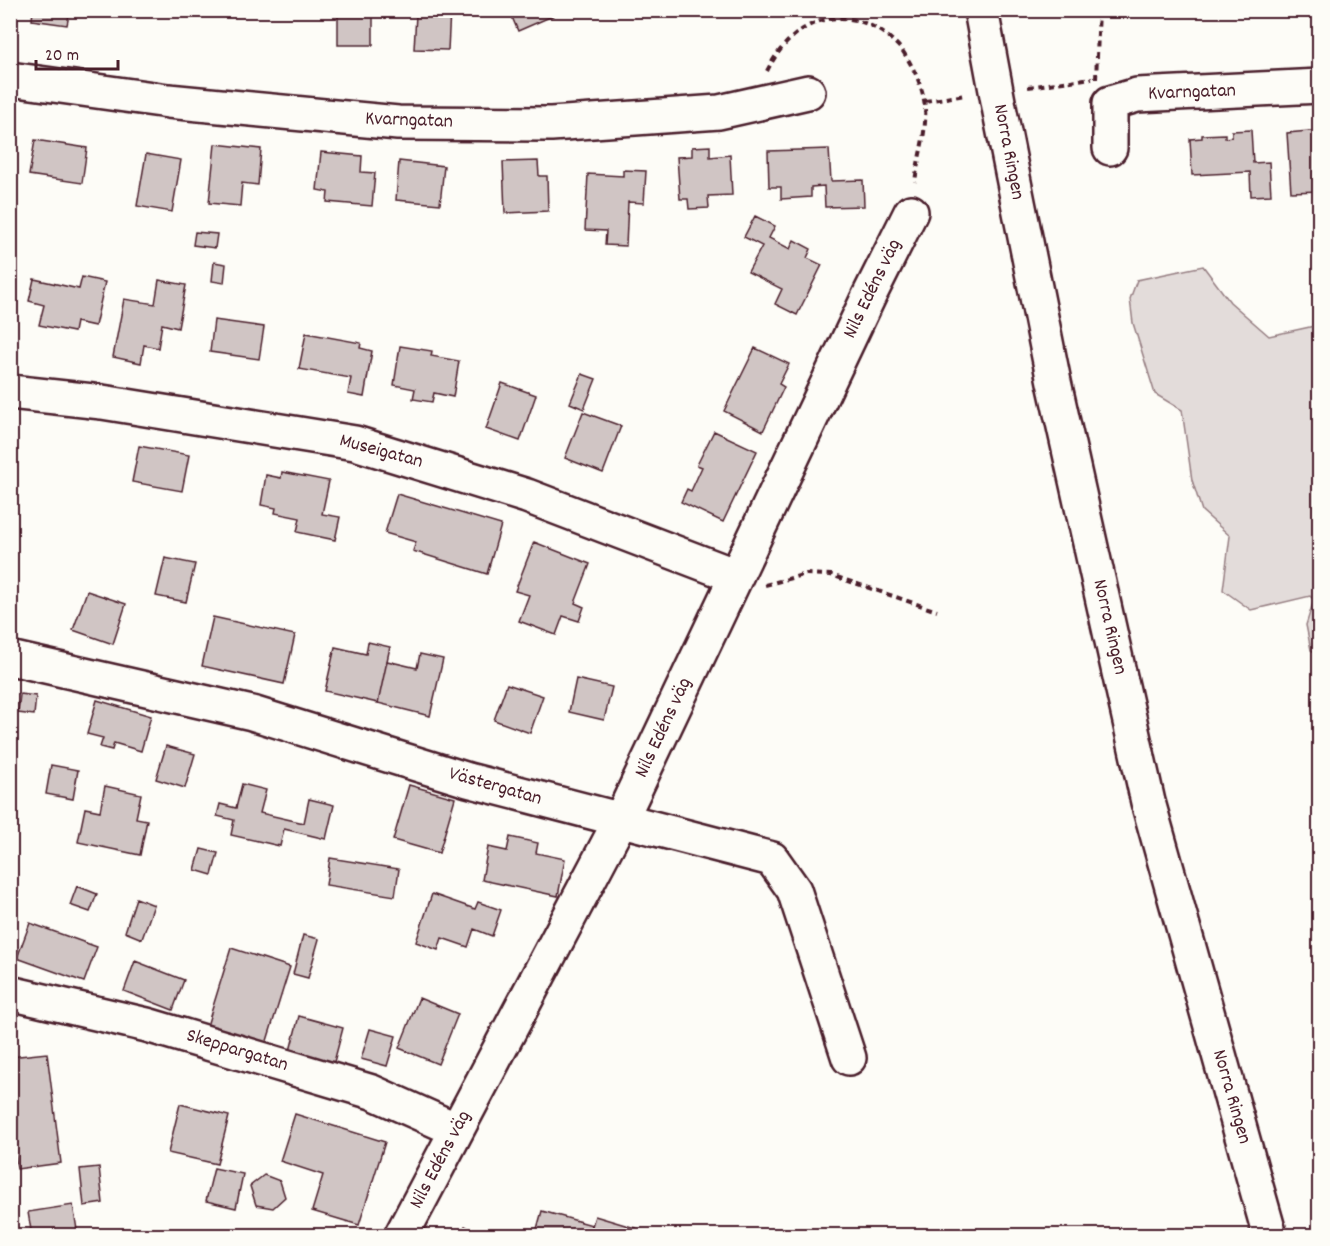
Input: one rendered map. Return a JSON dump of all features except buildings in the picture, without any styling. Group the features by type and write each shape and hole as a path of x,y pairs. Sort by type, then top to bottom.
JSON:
{"street":[{"name":"Norra Ringen","path":"981,10 1054,382 1148,802 1270,1236"},
{"name":"Kvarngatan","path":"10,79 168,101 398,123 551,124 719,112 808,92"},
{"name":"Kvarngatan","path":"1110,148 1110,103 1137,95 1320,86"},
{"name":"Nils Edéns väg","path":"401,1236 620,821 858,318 911,212"},
{"name":"Museigatan","path":"10,392 102,402 355,442 527,496 736,576"},
{"name":"Västergatan","path":"10,658 252,712 468,780 772,859 794,890 849,1058"},
{"name":"Skeppargatan","path":"10,993 147,1024 372,1092 457,1130"}],"path":[{"path":"1028,87 1095,78 1099,10"},
{"path":"756,104 767,70 780,48 806,24 821,16 840,12"},
{"path":"875,22 892,37 905,56 918,78 924,101 925,123 911,212"},
{"path":"924,101 966,95"},
{"path":"736,576 765,585 806,574 831,575 937,611"}],"shaded area":[{"path":"1203,266 1230,302 1269,336 1319,325 1319,655 1311,650 1306,625 1314,600 1310,596 1251,610 1223,590 1230,536 1202,511 1192,480 1182,410 1155,394 1133,323 1130,299 1137,280"}]}
